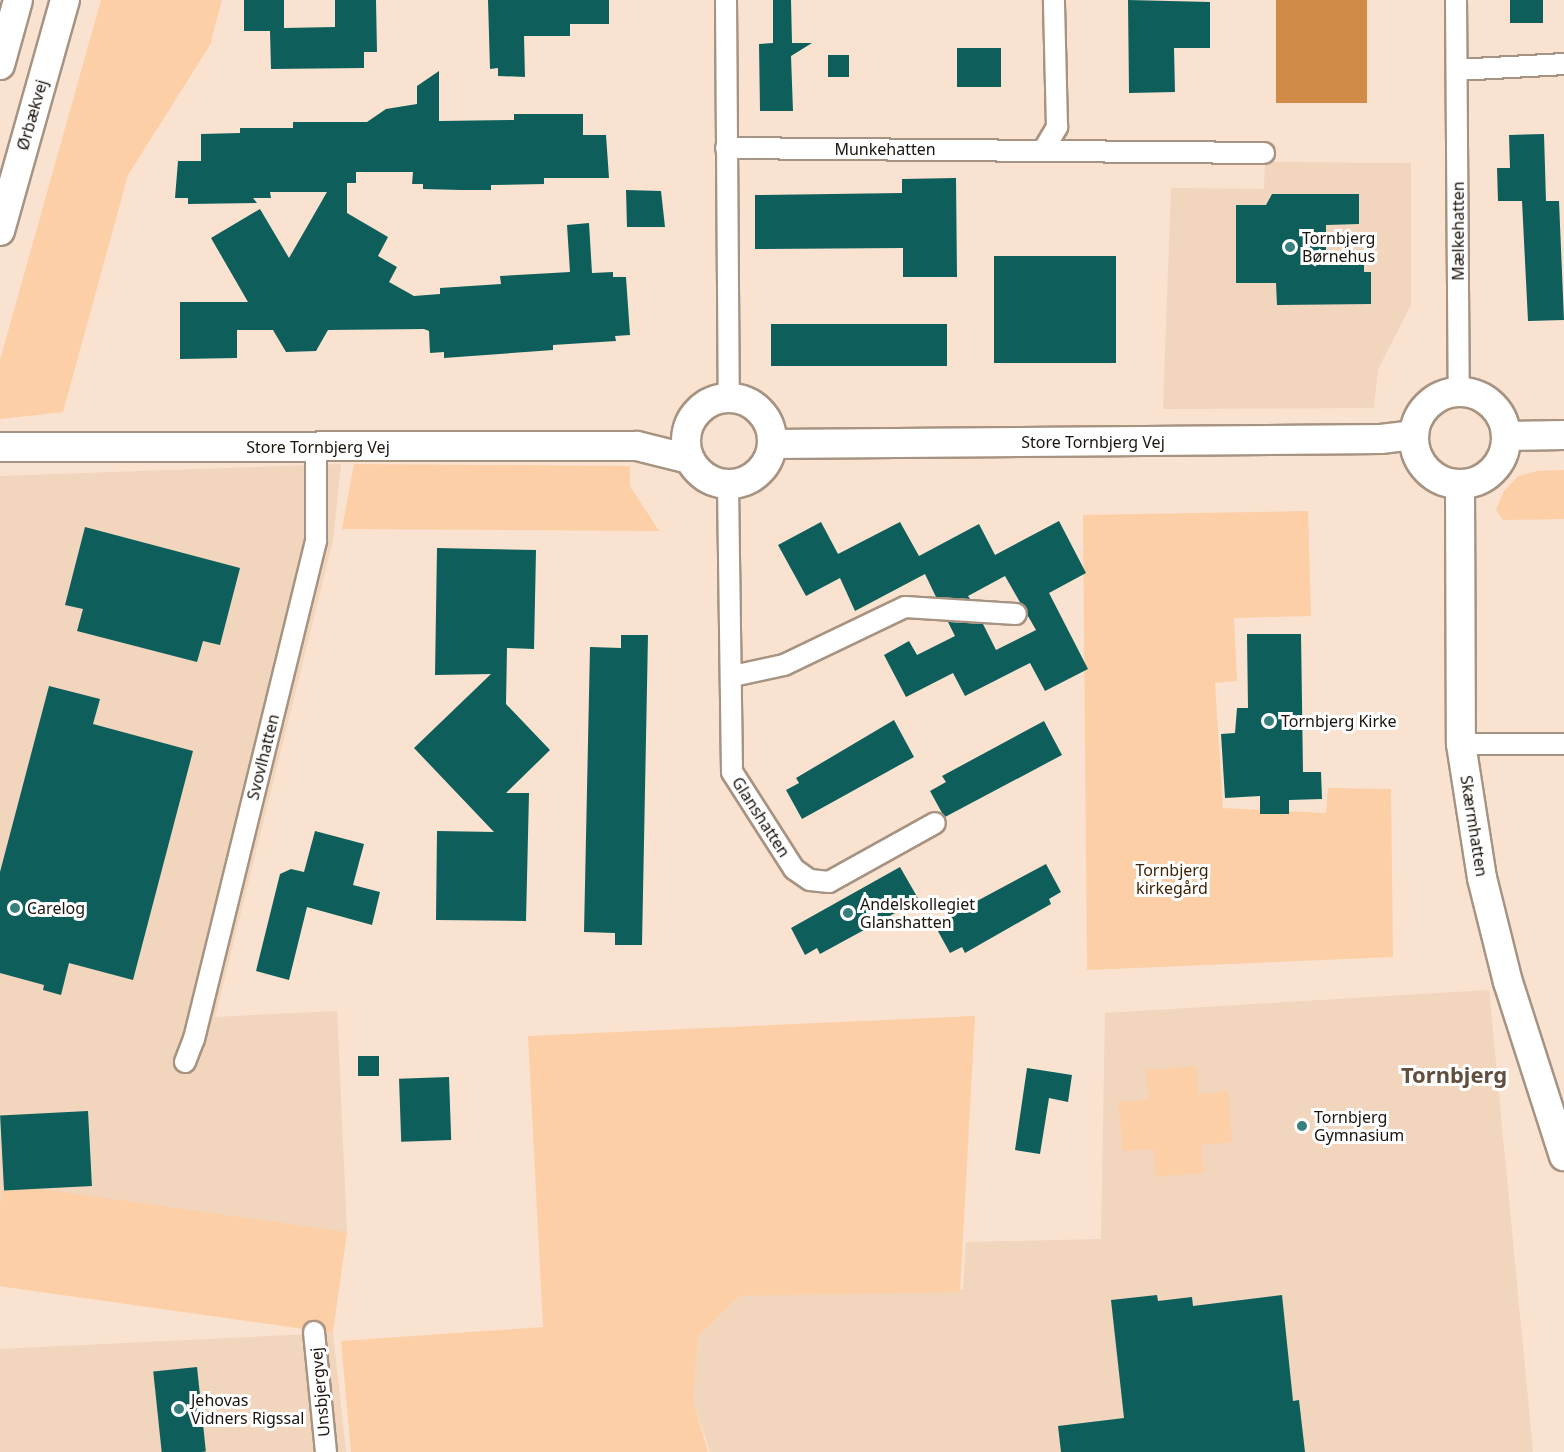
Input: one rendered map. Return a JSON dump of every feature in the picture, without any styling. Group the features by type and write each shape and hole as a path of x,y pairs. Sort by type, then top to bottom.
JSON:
{"street":[{"path":"0,65 18,0"},
{"name":"Ørbækvej","path":"0,231 64,0"},
{"path":"726,0 729,398"},
{"path":"1044,149 1057,127 1054,0"},
{"name":"Mælkehatten","path":"1456,0 1459,391"},
{"path":"1457,70 1564,64"},
{"name":"Munkehatten","path":"726,148 1044,149 1264,153"},
{"path":"1459,391 1477,394 1492,404 1502,418 1507,436 1503,454 1493,470 1478,480 1460,484 1442,480 1426,470 1416,454 1413,435 1418,418 1428,404 1442,395 1459,391"},
{"path":"729,398 756,407 765,418 772,444 769,457 753,477 728,485 705,478 689,459 686,437 688,426 705,406 729,398"},
{"name":"Store Tornbjerg Vej","path":"637,446 688,426"},
{"name":"Store Tornbjerg Vej","path":"772,444 1374,439 1413,435"},
{"path":"1507,436 1564,435"},
{"name":"Store Tornbjerg Vej","path":"0,447 637,446 689,459"},
{"name":"Svovlhatten","path":"184,1062 194,1039 316,541 316,447"},
{"name":"Skærmhatten","path":"1460,484 1461,744 1482,878 1508,982 1564,1156"},
{"name":"Glanshatten","path":"728,485 733,676 732,772 794,869 810,880 829,882 935,823"},
{"path":"733,676 784,665 904,607 1016,614"},
{"path":"1461,744 1564,744"},
{"name":"Unsbjergvej","path":"314,1332 326,1452"}],"shaded area":[{"path":"1276,0 1367,0 1367,103 1276,103"},
{"name":"Tornbjerg Børnehus","path":"1265,162 1411,163 1411,305 1378,369 1374,408 1163,409 1171,188 1264,189"},
{"path":"341,464 333,540 215,1017 337,1011 347,1232 0,1243 0,476"},
{"name":"Tornbjerg Gymnasium","path":"1489,990 1533,1452 710,1452 693,1400 698,1336 740,1296 963,1289 966,1242 1101,1239 1105,1013"},
{"path":"333,1333 346,1452 0,1452 0,1349"}],"green space":[{"path":"101,0 222,0 210,45 128,175 63,412 0,419 0,360"},
{"path":"354,464 630,466 630,486 659,531 342,529"},
{"path":"1564,470 1564,519 1503,520 1496,510 1504,491 1518,476 1537,471"},
{"name":"Tornbjerg kirkegård","path":"1308,511 1311,616 1234,618 1237,681 1215,683 1223,808 1326,813 1328,788 1391,789 1393,957 1087,970 1083,515"},
{"path":"975,1016 960,1292 740,1296 698,1336 693,1400 708,1452 351,1452 341,1341 543,1327 528,1036"},
{"path":"1196,1066 1198,1094 1228,1091 1232,1142 1201,1145 1204,1173 1156,1177 1154,1149 1123,1151 1118,1102 1149,1099 1146,1070"},
{"path":"3,1184 347,1232 333,1333 0,1286 0,1208"}],"building":[{"path":"244,0 284,0 284,28 335,27 335,0 376,0 377,52 364,52 364,68 271,69 270,31 244,31"},
{"path":"488,0 609,0 609,24 570,24 570,36 524,36 525,77 498,76 498,68 490,69"},
{"path":"773,0 791,0 792,43 812,43 791,56 793,111 760,111 759,44 773,43"},
{"path":"1128,0 1210,2 1210,48 1174,48 1175,92 1129,93"},
{"path":"1510,0 1543,0 1543,23 1510,23"},
{"path":"957,48 1001,48 1001,87 957,87"},
{"path":"828,55 849,55 849,77 828,77"},
{"path":"439,71 439,121 514,120 514,114 583,114 583,135 606,135 609,178 544,178 544,184 491,185 491,190 461,190 423,189 423,184 412,184 413,172 356,172 356,183 347,183 347,213 388,237 378,256 397,267 389,282 414,296 440,294 440,288 501,284 500,276 570,272 567,225 589,223 592,273 613,272 613,277 626,277 630,335 615,336 616,341 553,345 553,350 444,358 444,352 430,353 429,331 424,329 328,330 316,351 286,352 273,330 237,330 237,358 180,359 180,302 248,302 211,238 260,209 289,258 327,192 270,192 271,198 253,198 257,203 188,204 188,198 175,198 178,161 201,161 201,134 240,133 240,128 293,128 293,122 367,122 386,109 417,104 417,86"},
{"path":"1544,134 1546,201 1559,201 1564,320 1528,321 1522,201 1498,201 1497,168 1510,168 1509,135"},
{"path":"956,178 957,277 903,277 903,248 755,249 755,195 902,193 902,179"},
{"path":"626,190 661,191 665,227 627,227"},
{"path":"1272,194 1359,194 1359,224 1326,225 1326,262 1364,262 1364,272 1371,272 1371,304 1277,305 1276,283 1236,283 1236,205 1266,205"},
{"path":"994,256 1116,256 1116,363 994,363"},
{"path":"771,324 947,324 947,366 771,366"},
{"path":"1059,521 1086,573 1049,593 1088,669 1045,691 1030,663 965,696 953,673 906,697 884,655 909,641 917,655 955,636 948,622 983,624 996,650 1036,630 1005,576 968,596 970,599 936,597 925,574 855,611 840,578 806,596 778,545 821,522 838,554 900,522 919,556 979,524 995,555"},
{"path":"85,527 240,568 220,645 203,641 197,662 77,631 83,609 65,605"},
{"path":"437,548 536,550 534,649 507,648 506,704 550,750 506,793 529,793 526,921 436,920 437,831 494,832 414,748 491,674 435,675"},
{"name":"Tornbjerg Kirke","path":"1247,634 1301,634 1303,772 1321,772 1322,799 1289,800 1289,814 1260,814 1260,796 1225,798 1221,734 1235,733 1237,708 1248,708"},
{"path":"621,635 648,635 642,945 615,945 615,933 584,932 590,647 621,648"},
{"path":"49,686 100,699 93,724 193,751 133,980 69,963 61,995 43,990 44,985 0,973 0,872"},
{"path":"894,720 914,757 802,819 786,790 799,783 796,778"},
{"path":"1044,721 1062,755 945,817 930,791 946,782 942,776"},
{"path":"315,831 364,844 353,885 380,892 372,925 307,907 289,980 256,971 280,874 291,869 304,872"},
{"path":"1046,864 1061,892 1049,899 1051,904 965,953 962,947 950,953 934,924"},
{"name":"Andelskollegiet Glanshatten","path":"900,867 919,900 820,954 817,948 805,955 791,928"},
{"path":"358,1056 379,1056 379,1076 358,1076"},
{"path":"1027,1068 1072,1075 1068,1102 1049,1098 1040,1154 1015,1150"},
{"path":"449,1077 451,1140 401,1142 399,1079"},
{"path":"88,1111 92,1186 4,1191 0,1116"},
{"path":"1157,1295 1158,1301 1192,1297 1193,1306 1282,1295 1293,1401 1299,1400 1305,1452 1061,1452 1058,1426 1124,1418 1111,1300"},
{"name":"Jehovas Vidners Rigssal","path":"197,1367 206,1452 162,1452 153,1372"}],"place":[{"name":"Tornbjerg Børnehus","path":"1290,247"},
{"name":"Tornbjerg Kirke","path":"1269,721"},
{"name":"Carelog","path":"15,908"},
{"name":"Andelskollegiet Glanshatten","path":"848,913"},
{"name":"Tornbjerg Gymnasium","path":"1302,1126"},
{"name":"Jehovas Vidners Rigssal","path":"179,1409"}],"district":[{"name":"Tornbjerg","path":"1454,1075"}]}
